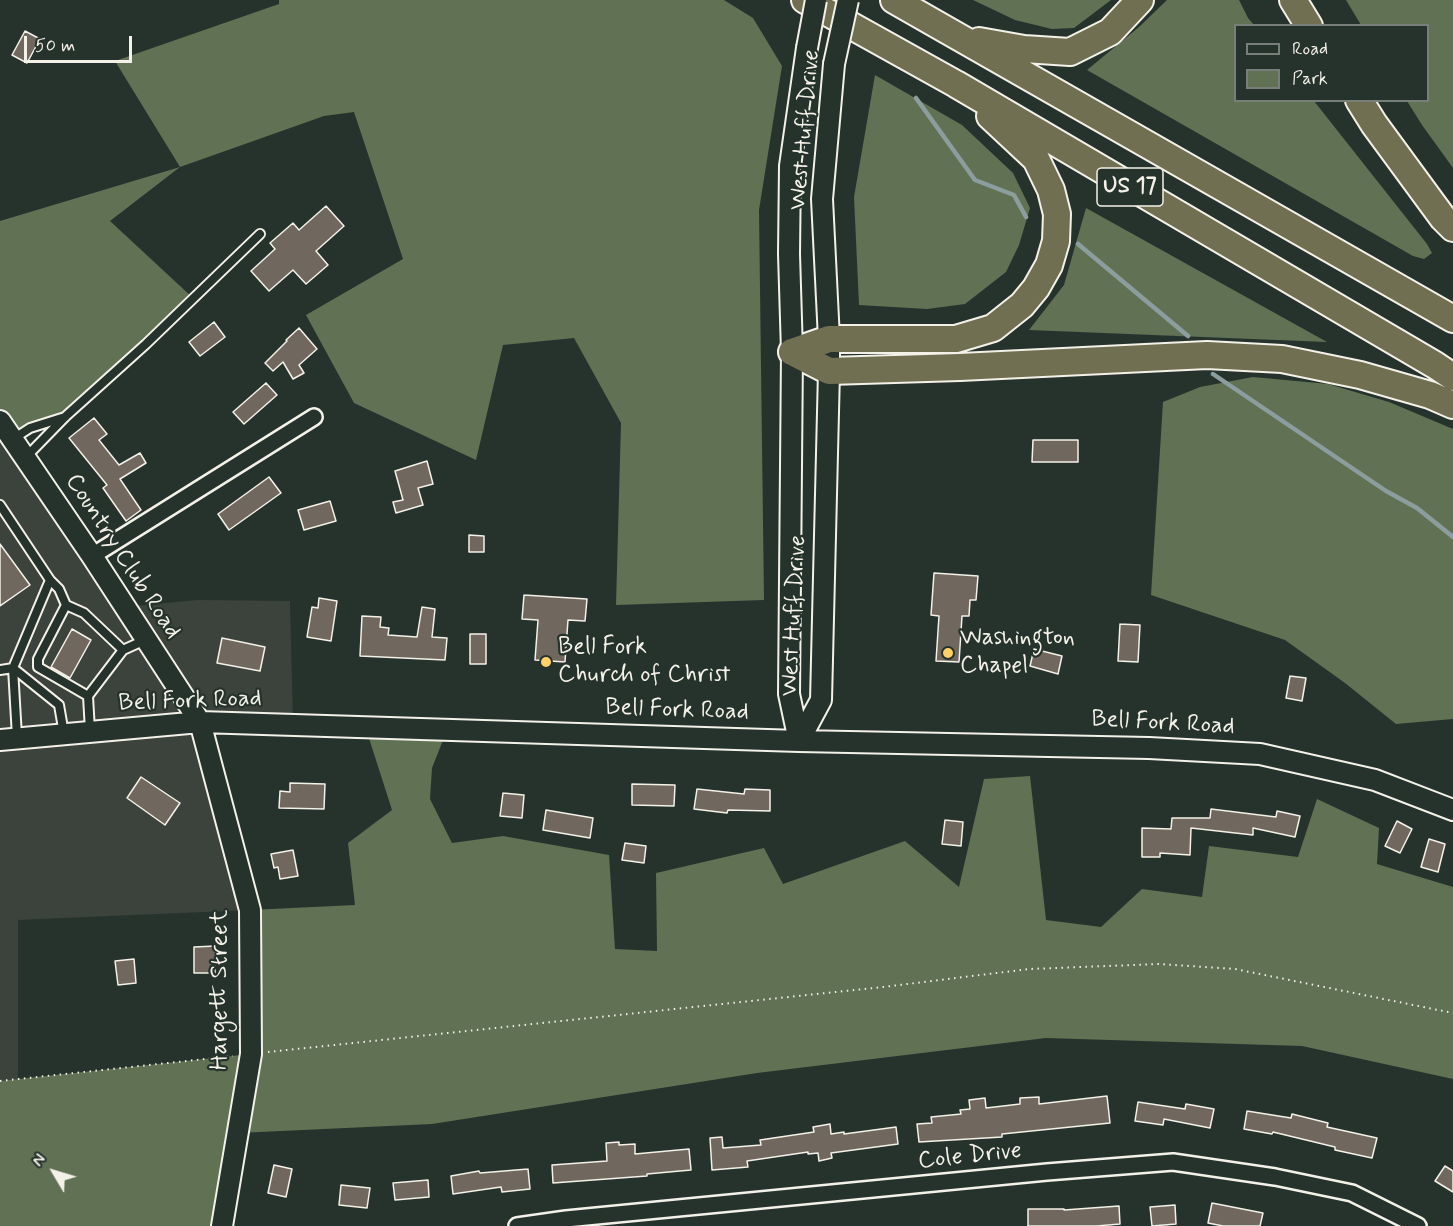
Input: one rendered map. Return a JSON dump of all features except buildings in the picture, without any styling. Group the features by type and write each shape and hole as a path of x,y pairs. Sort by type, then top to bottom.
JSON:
{"highway":[{"name":"US 17","path":"805,0 956,84 1453,377"},
{"name":"US 17","path":"894,0 1453,319"},
{"path":"959,37 1024,49 1070,52 1110,32 1140,0"},
{"path":"1293,0 1309,24"},
{"path":"792,352 829,339 956,339 993,328 1022,305 1036,288 1049,265 1056,241 1057,214 1051,190 1036,159 956,84"},
{"path":"1360,102 1443,218 1453,228"},
{"path":"792,352 829,371 1207,355 1282,359 1360,375 1430,395 1453,405"}],"main road":[{"name":"West Huff Drive","path":"799,741 789,694 792,352 789,254 790,166 816,0"},
{"name":"West Huff Drive","path":"799,741 820,700 829,371 822,199 834,64 848,0"},
{"name":"Country Club Road","path":"4,428 92,556 200,722"},
{"name":"Bell Fork Road","path":"8,739 200,722 799,741 1149,748 1260,754 1375,780 1453,810"},
{"name":"Hargett Street","path":"200,722 250,910 251,1054 222,1226"}],"street":[{"path":"92,556 314,417"},
{"name":"Cole Drive","path":"517,1226 1035,1173 1173,1162 1275,1177 1352,1193 1418,1226"}],"lane":[{"path":"25,458 66,416 146,344 260,234"},
{"path":"4,428 30,428 66,416"},
{"path":"0,505 59,589 66,605 84,613 123,650"},
{"path":"8,739 13,668 51,580"},
{"path":"66,605 38,659 38,667 88,696"},
{"path":"90,732 88,696 123,650 146,640"},
{"path":"0,670 13,668 60,705 64,735"}],"path":[{"path":"0,1081 883,987 1029,969 1159,964 1235,969 1453,1013"}],"shaded area":[{"path":"0,421 125,607 197,600 290,601 293,725 200,722 250,910 18,920 18,1079 0,1081"}],"green space":[{"path":"279,0 724,0 753,18 782,66 759,210 764,600 616,605 621,423 574,338 503,345 476,460 354,403 306,315 403,259 354,112 324,116 180,167 115,61 279,4"},
{"path":"973,0 1111,0 1074,28 1052,29 1015,20"},
{"path":"1167,0 1239,0 1253,24 1234,24 1234,102 1315,102 1432,253 1424,259 1413,256 1087,70 1139,27"},
{"path":"1346,0 1453,0 1453,168 1408,102 1429,102 1429,24 1360,24"},
{"path":"875,75 962,125 1013,173 1030,208 1019,245 1006,272 965,304 927,309 859,305 854,197"},
{"path":"180,167 110,221 193,298 66,416 13,439 0,421 0,221"},
{"path":"1086,208 1327,342 1029,330 1064,285"},
{"path":"1253,377 1328,384 1389,402 1453,429 1453,719 1396,724 1345,683 1285,640 1151,595 1163,402 1200,387"},
{"path":"447,730 432,768 430,799 452,843 503,836 609,855 615,949 657,951 656,873 764,848 783,884 905,841 959,887 984,779 1030,776 1046,920 1101,927 1142,889 1202,897 1209,846 1298,857 1317,799 1379,828 1377,864 1453,887 1453,1079 1302,1046 1046,1038 757,1073 432,1124 238,1133 222,1226 0,1226 0,1081 251,1054 250,910 355,905 348,843 392,810 367,732"}],"waterway":[{"path":"916,98 975,180 1014,195 1026,217"},
{"path":"1078,244 1188,336"},
{"path":"1213,374 1386,491 1417,508 1453,537"}],"place":[{"name":"Washington Chapel","path":"948,653"},
{"name":"Bell Fork Church of Christ","path":"546,662"}]}
